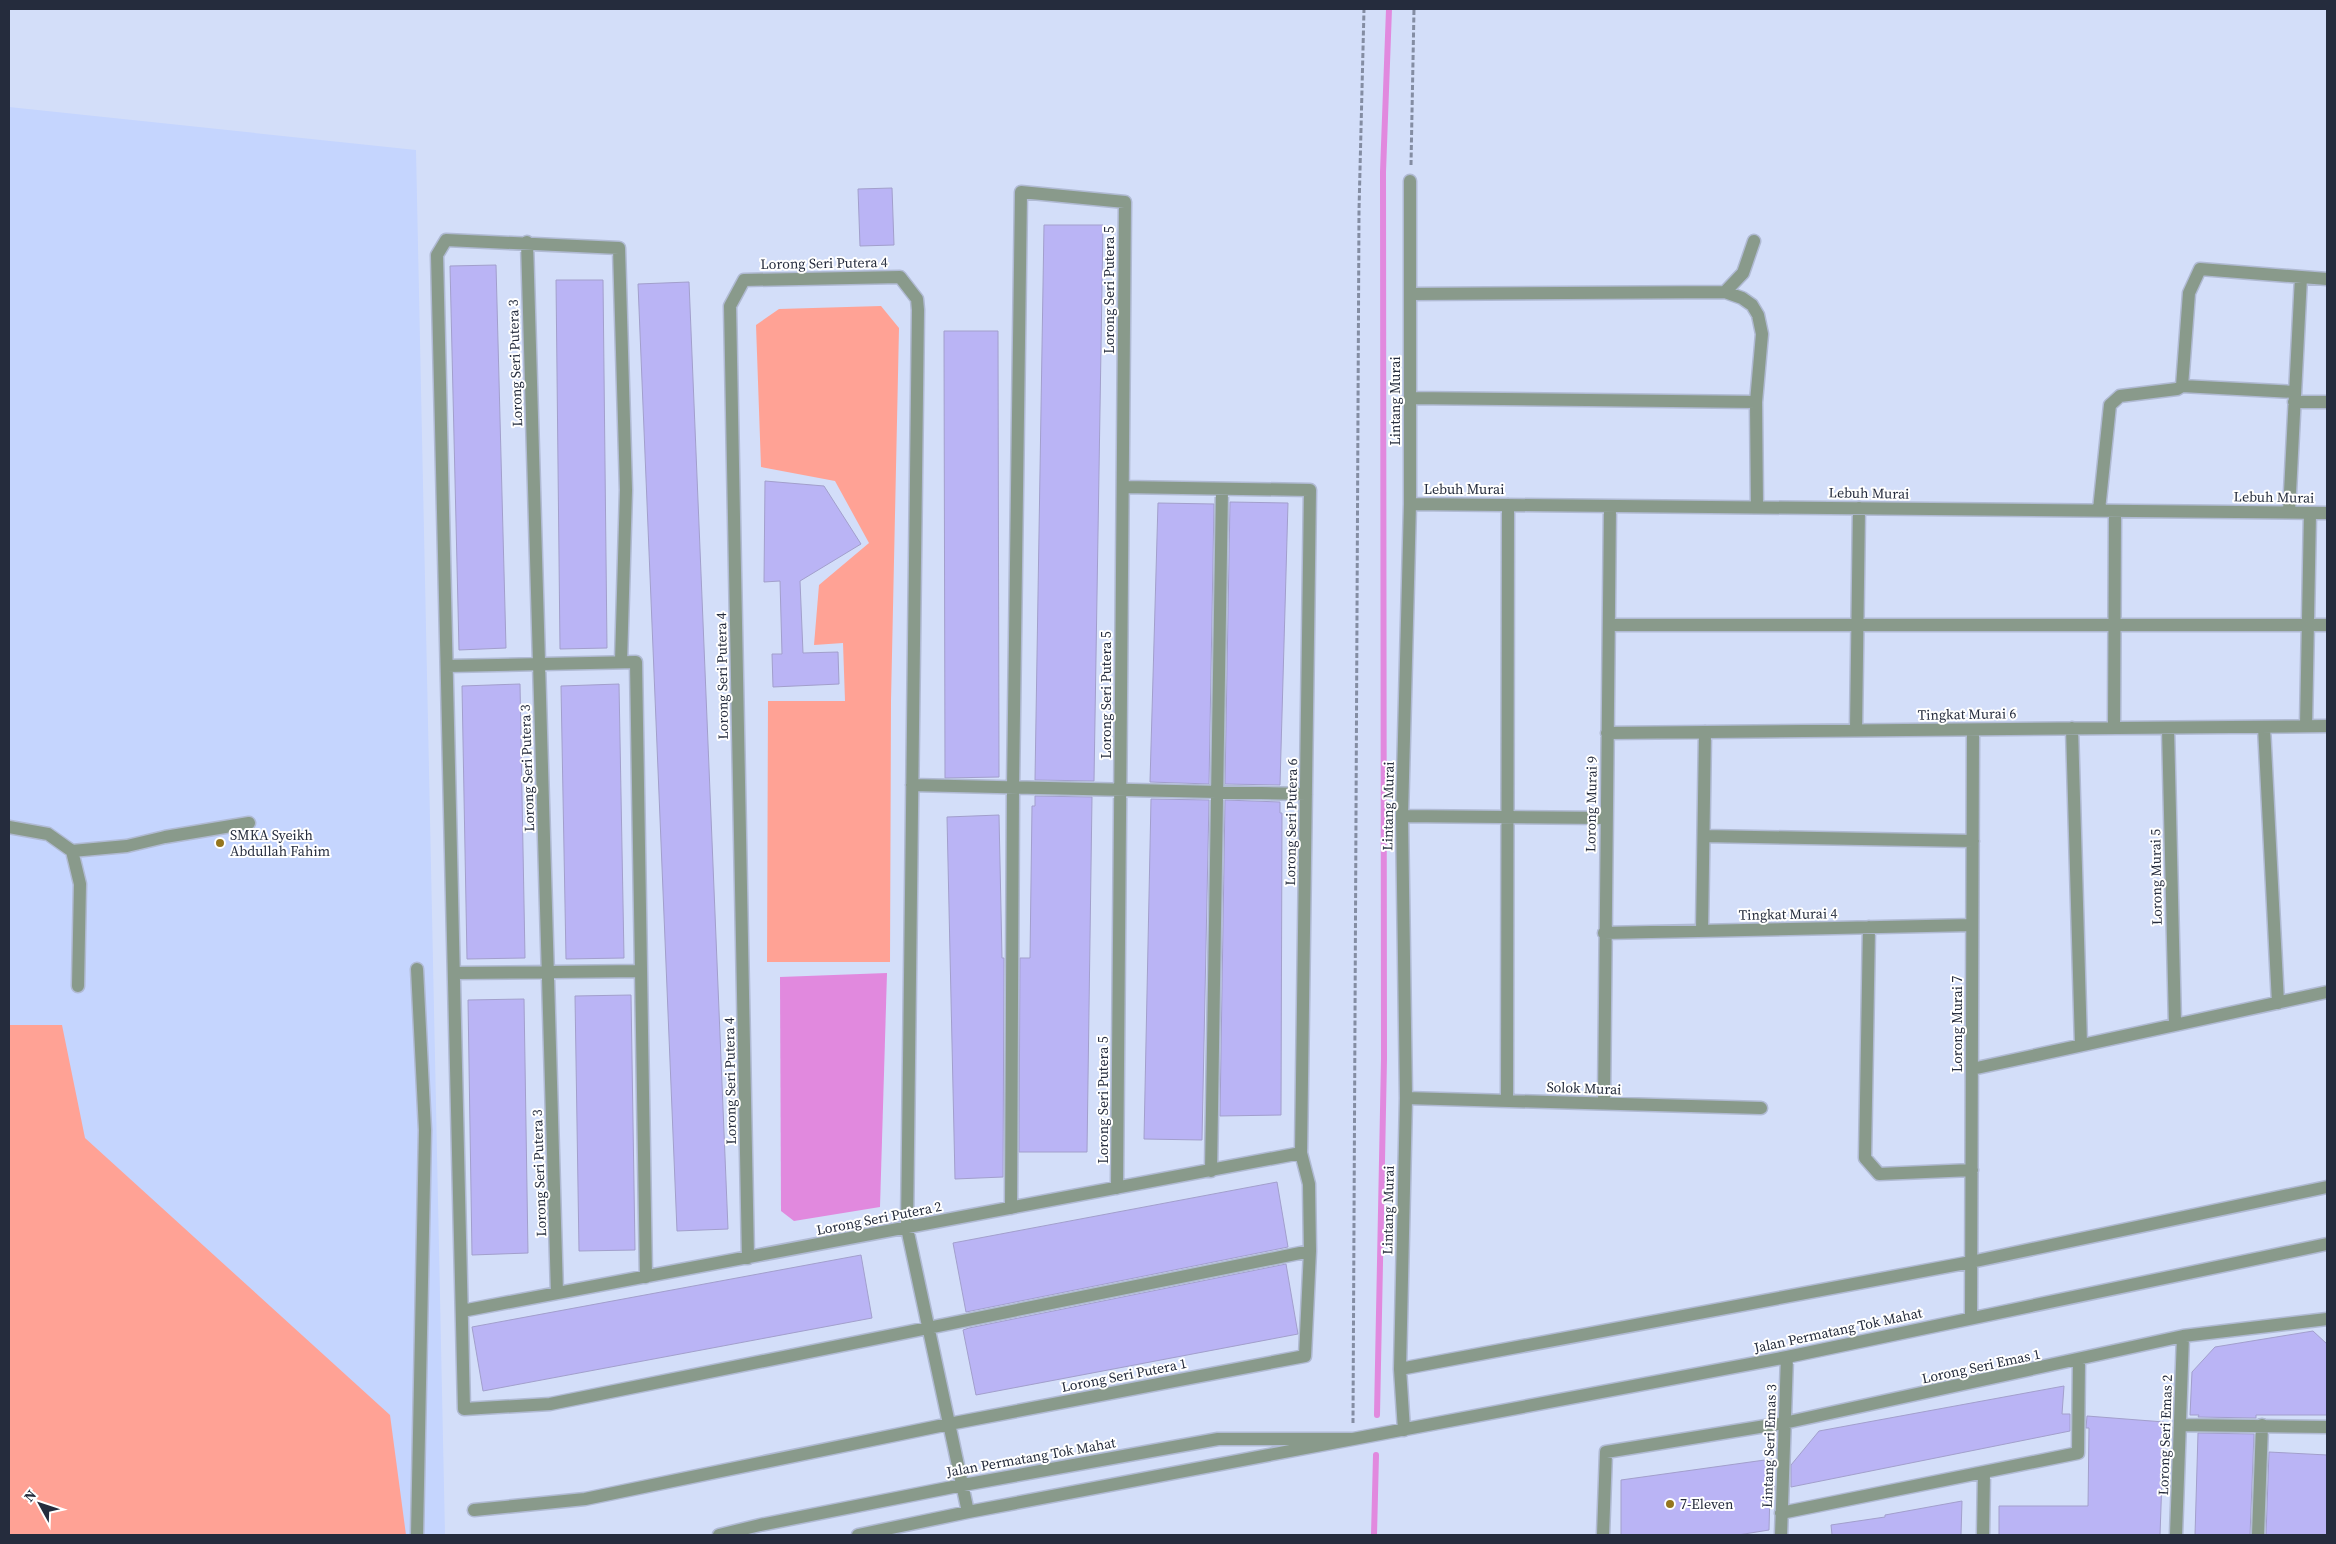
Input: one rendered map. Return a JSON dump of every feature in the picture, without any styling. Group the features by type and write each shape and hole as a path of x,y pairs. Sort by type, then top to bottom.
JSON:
{"street":[{"name":"Lintang Murai","path":"1404,1430 1400,1369 1406,1098 1402,816 1410,504 1410,181"},
{"name":"Lorong Seri Putera 5","path":"1013,788 1021,192 1125,202 1117,1188"},
{"path":"621,662 626,490 619,248 527,242 446,240 437,255 464,1409 550,1404 1310,1251"},
{"path":"1725,292 1743,273 1754,241"},
{"name":"Lorong Seri Putera 3","path":"527,242 557,1293"},
{"path":"2182,386 2189,293 2200,269 2327,279"},
{"name":"Lorong Seri Putera 4","path":"748,1258 730,306 744,280 900,277 917,299 907,1228 968,1512"},
{"path":"2289,512 2301,277"},
{"path":"1411,294 1725,292 1742,298 1752,305 1758,315 1762,334 1756,402 1757,507"},
{"path":"2098,510 2110,405 2120,396 2177,389 2182,386 2327,402"},
{"path":"1410,398 1756,402"},
{"path":"1123,487 1222,489 1211,1171"},
{"name":"Lorong Seri Putera 6","path":"1222,489 1310,490 1302,1154 1309,1184 1310,1251 1305,1356"},
{"name":"Lebuh Murai","path":"1410,504 2327,513"},
{"path":"1507,1100 1508,505"},
{"name":"Lorong Murai 9","path":"1604,1103 1604,933 1610,506"},
{"path":"1856,730 1859,508"},
{"path":"2114,728 2115,511"},
{"path":"2306,726 2310,513"},
{"path":"1609,625 2327,625"},
{"path":"447,666 636,662 646,1277"},
{"name":"Tingkat Murai 6","path":"1608,733 2327,726"},
{"path":"2264,727 2278,1002"},
{"path":"2072,728 2082,1045"},
{"name":"Lorong Murai 5","path":"2168,728 2175,1025"},
{"name":"Lorong Murai 7","path":"1971,1318 1973,730"},
{"path":"1702,931 1705,732"},
{"path":"912,785 1306,794"},
{"path":"1011,1208 1013,788"},
{"path":"1402,816 1606,818"},
{"path":"9,827 48,834 72,851 127,846 165,837 249,823"},
{"path":"1704,836 1973,841"},
{"path":"72,851 80,884 78,986"},
{"name":"Tingkat Murai 4","path":"1604,933 1972,925"},
{"path":"1870,927 1865,1158 1879,1174 1972,1170"},
{"path":"417,969 425,1130 417,1535"},
{"path":"455,973 641,971"},
{"path":"1972,1069 2327,992"},
{"name":"Solok Murai","path":"1406,1098 1761,1108"},
{"name":"Lorong Seri Putera 2","path":"462,1311 1302,1154"},
{"path":"1400,1369 1971,1262 2327,1187"},
{"name":"Jalan Permatang Tok Mahat","path":"858,1535 968,1512 1787,1357 2327,1244"},
{"name":"Lorong Seri Emas 1","path":"1603,1535 1606,1452 1784,1424 2184,1336 2327,1319"},
{"name":"Lorong Seri Emas 2","path":"2176,1535 2184,1336"},
{"name":"Lorong Seri Putera 1","path":"474,1510 585,1499 949,1424 1305,1356"},
{"name":"Lintang Seri Emas 3","path":"1781,1535 1787,1357"},
{"path":"1781,1513 2078,1453 2079,1360"},
{"path":"2180,1425 2327,1427"},
{"path":"2258,1535 2262,1425"},
{"name":"Jalan Permatang Tok Mahat","path":"719,1535 760,1525 962,1485 1218,1439 1353,1439"},
{"path":"1983,1535 1984,1472"}],"path":[{"path":"1353,1439 1359,220 1364,9"},
{"path":"1410,181 1414,9"}],"shaded area":[{"name":"SMKA Syeikh Abdullah Fahim","path":"9,107 416,150 445,1535 9,1535"},
{"path":"881,306 899,328 891,701 890,962 767,962 768,701 845,701 843,643 814,645 819,585 869,543 835,481 761,467 756,325 779,309"},
{"path":"887,973 880,1207 794,1221 781,1211 780,977"},
{"path":"9,1025 62,1025 85,1138 390,1415 406,1535 9,1535"}],"building":[{"path":"892,188 894,245 860,246 858,189"},
{"path":"1044,225 1103,225 1094,781 1035,780"},
{"path":"496,265 506,648 459,650 450,266"},
{"path":"556,280 603,280 607,648 560,649"},
{"path":"689,282 728,1229 677,1231 638,284"},
{"path":"944,331 998,331 999,777 945,778"},
{"path":"765,481 824,486 861,544 800,581 803,653 838,652 839,684 773,687 772,654 782,654 780,581 764,582"},
{"path":"1230,502 1288,503 1280,785 1225,784"},
{"path":"1158,503 1214,504 1209,784 1150,782"},
{"path":"520,684 525,958 467,959 462,686"},
{"path":"619,684 624,958 566,959 561,686"},
{"path":"1035,796 1092,797 1087,1152 1019,1152 1020,958 1030,958 1032,806 1035,806"},
{"path":"1151,799 1209,800 1202,1140 1144,1139"},
{"path":"1225,800 1280,802 1280,813 1282,813 1281,1115 1220,1116"},
{"path":"999,815 1002,958 1004,958 1003,1177 955,1179 947,817"},
{"path":"631,995 635,1250 579,1251 575,996"},
{"path":"524,999 528,1253 472,1255 468,1000"},
{"path":"1277,1182 1288,1247 966,1312 953,1243"},
{"path":"861,1255 872,1318 483,1391 472,1327"},
{"path":"1286,1264 1298,1334 976,1395 963,1330"},
{"path":"2313,1331 2327,1344 2327,1415 2256,1415 2256,1418 2198,1417 2199,1415 2190,1415 2192,1372 2215,1347"},
{"path":"2064,1386 2062,1414 2070,1414 2070,1431 1791,1487 1791,1465 1819,1431"},
{"path":"2087,1416 2164,1422 2160,1535 1999,1535 1999,1506 2088,1506 2089,1428 2086,1428"},
{"path":"2198,1433 2254,1434 2250,1535 2195,1535"},
{"path":"2269,1452 2327,1455 2327,1535 2266,1535"},
{"path":"1772,1459 1769,1530 1738,1535 1621,1535 1621,1480"},
{"path":"1962,1501 1961,1535 1832,1535 1831,1525 1885,1517 1885,1515"}],"waterway":[{"path":"1377,1415 1384,1059 1383,172 1389,9"},
{"path":"1374,1535 1376,1455"}],"place":[{"name":"SMKA Syeikh Abdullah Fahim","path":"220,843"},
{"name":"7-Eleven","path":"1670,1504"}]}
